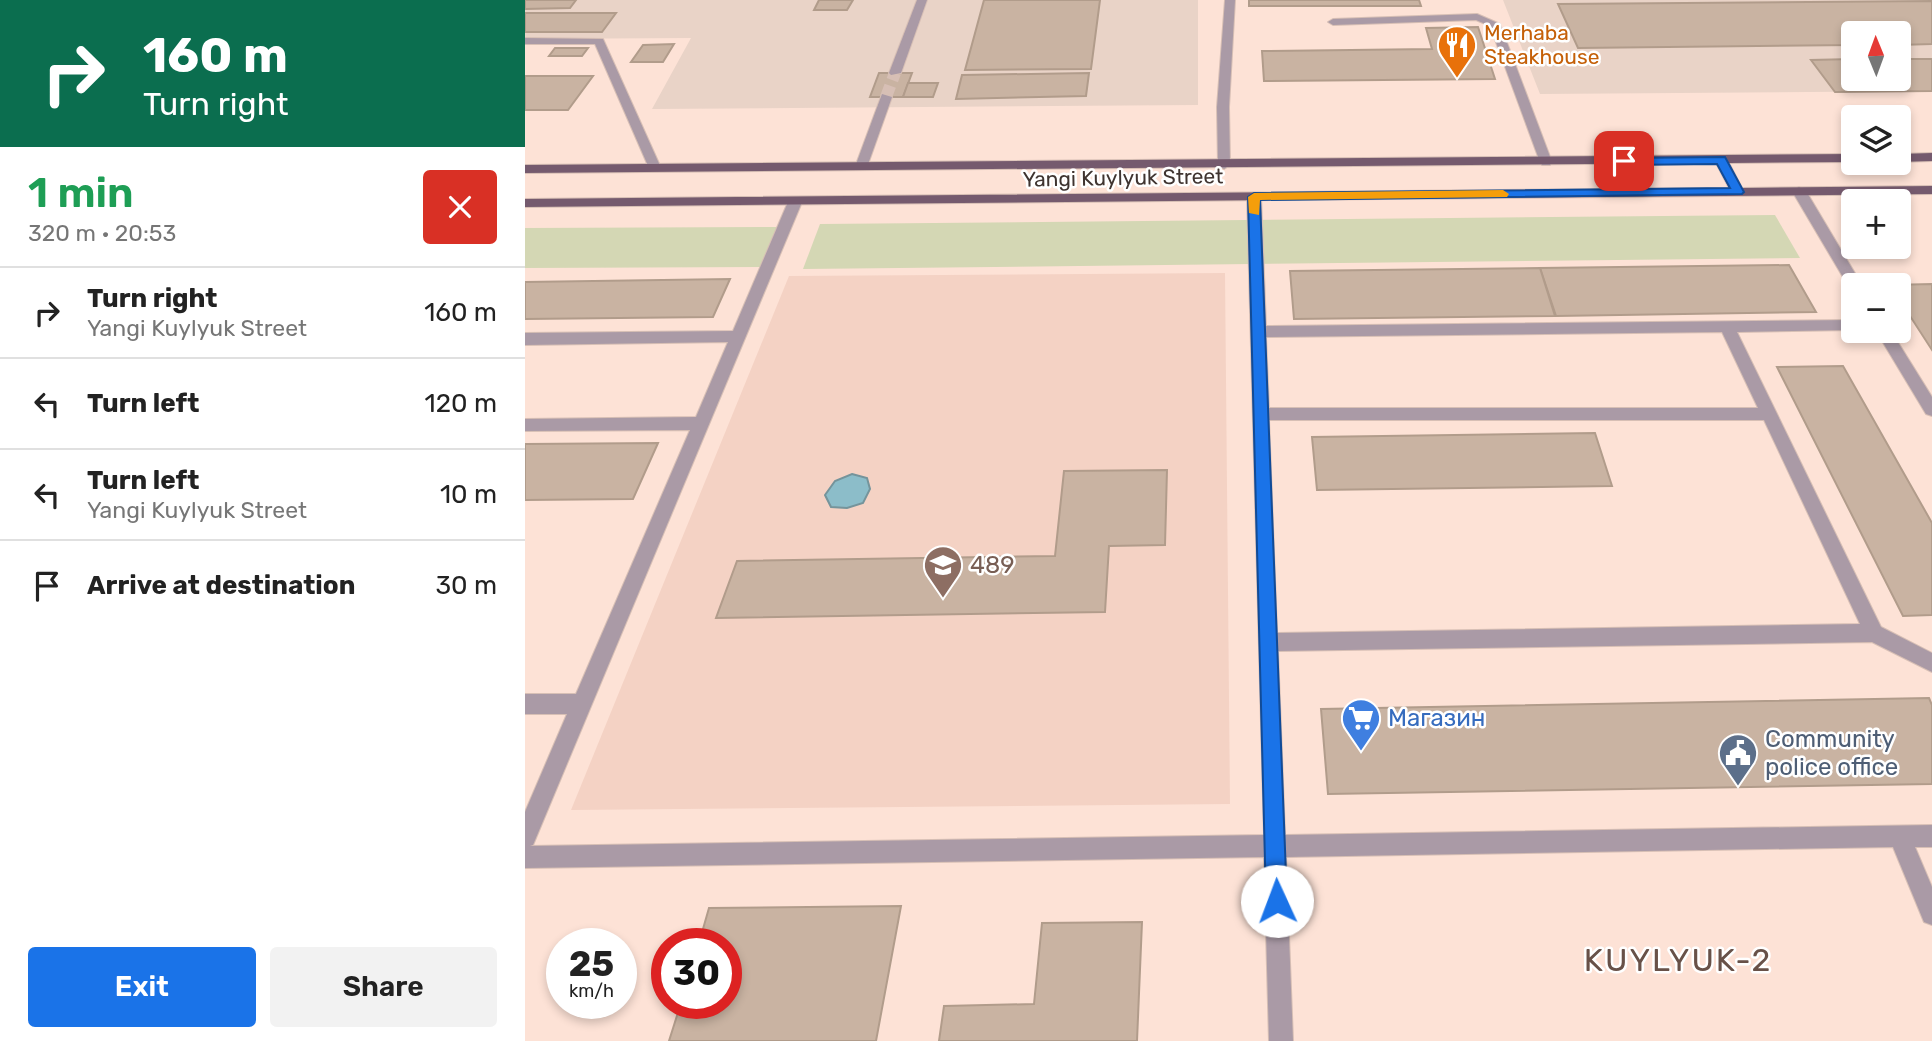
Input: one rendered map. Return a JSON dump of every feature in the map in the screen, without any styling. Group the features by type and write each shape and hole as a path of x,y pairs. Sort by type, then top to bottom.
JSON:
{"main road":[{"path":"1911,158 1932,157"},
{"name":"Yangi Kuylyuk Street","path":"525,169 1841,158"},
{"path":"1721,160 1738,192"},
{"name":"Yangi Kuylyuk Street","path":"525,203 1932,190"}],"street":[{"path":"895,73 922,0"},
{"path":"1224,164 1223,107 1230,0"},
{"path":"1333,22 1477,17 1495,24 1546,162"},
{"path":"525,41 599,41 655,168"},
{"path":"861,167 886,97"},
{"path":"1799,191 1849,273"},
{"path":"1254,197 1281,1041"},
{"path":"525,837 795,202"},
{"path":"1259,332 1841,325"},
{"path":"1727,327 1874,633"},
{"path":"525,339 738,336"},
{"path":"1890,343 1932,410"},
{"path":"1261,414 1769,414"},
{"path":"525,425 701,424"},
{"path":"1268,642 1874,633 1932,663"},
{"path":"525,705 581,704"},
{"path":"1899,836 1932,914"},
{"path":"525,857 1932,836"}],"shaded area":[{"path":"525,0 1198,0 1198,105 652,109 691,38 525,39"},
{"path":"1503,0 1932,0 1932,91 1540,94"},
{"name":"489","path":"1225,273 1230,804 571,810 789,276"}],"green space":[{"path":"1775,215 1800,258 803,269 820,224"},
{"path":"778,227 761,267 525,268 525,228"}],"water":[{"path":"852,474 867,478 870,489 863,503 847,508 831,507 825,495 835,481"}],"building":[{"path":"525,0 576,0 570,8 525,9"},
{"path":"819,0 853,0 847,10 814,10"},
{"path":"984,0 1100,0 1091,69 965,70"},
{"path":"1249,0 1419,0 1421,6 1249,6"},
{"path":"1932,1 1932,44 1911,45 1911,21 1841,21 1841,45 1578,48 1558,4"},
{"path":"525,13 616,13 602,32 525,32"},
{"path":"1478,27 1495,79 1264,81 1262,51 1432,49 1426,28"},
{"path":"674,44 663,62 631,62 643,45"},
{"path":"555,48 588,48 582,56 549,56"},
{"path":"1841,59 1841,91 1911,91 1911,59 1932,59 1932,91 1835,92 1811,60"},
{"path":"879,73 912,73 903,97 870,97"},
{"path":"1089,73 1086,96 956,99 962,75"},
{"path":"525,76 593,76 568,110 525,110"},
{"path":"908,83 938,83 933,97 903,97"},
{"path":"1789,265 1816,312 1556,316 1540,268"},
{"path":"1540,268 1555,316 1294,319 1290,271"},
{"path":"730,279 713,317 525,319 525,282"},
{"path":"1911,284 1932,284 1932,350 1911,318"},
{"path":"1843,366 1932,523 1932,615 1903,616 1777,367"},
{"path":"1595,433 1612,486 1317,490 1312,437"},
{"path":"658,443 633,499 525,500 525,444"},
{"path":"1167,470 1165,545 1109,546 1105,612 716,618 737,561 1055,556 1064,471"},
{"path":"1929,698 1932,705 1932,784 1328,794 1321,709"},
{"path":"901,906 876,1041 669,1041 676,1019 742,1019 742,928 703,928 709,908"},
{"path":"1142,922 1137,1041 939,1041 944,1006 1034,1004 1042,923"}],"tunnel":[{"path":"886,97 895,73"}],"slow traffic":[{"path":"1255,213 1254,197 1503,194"}],"place":[{"name":"Merhaba Steakhouse","path":"1457,79"},
{"name":"489","path":"943,599"},
{"name":"Магазин","path":"1361,752"},
{"name":"Community police office","path":"1738,787"}],"district":[{"name":"KUYLYUK-2","path":"1678,960"}],"route":[{"path":"1277,901 1254,197 1738,192 1721,160 1624,161"}]}
